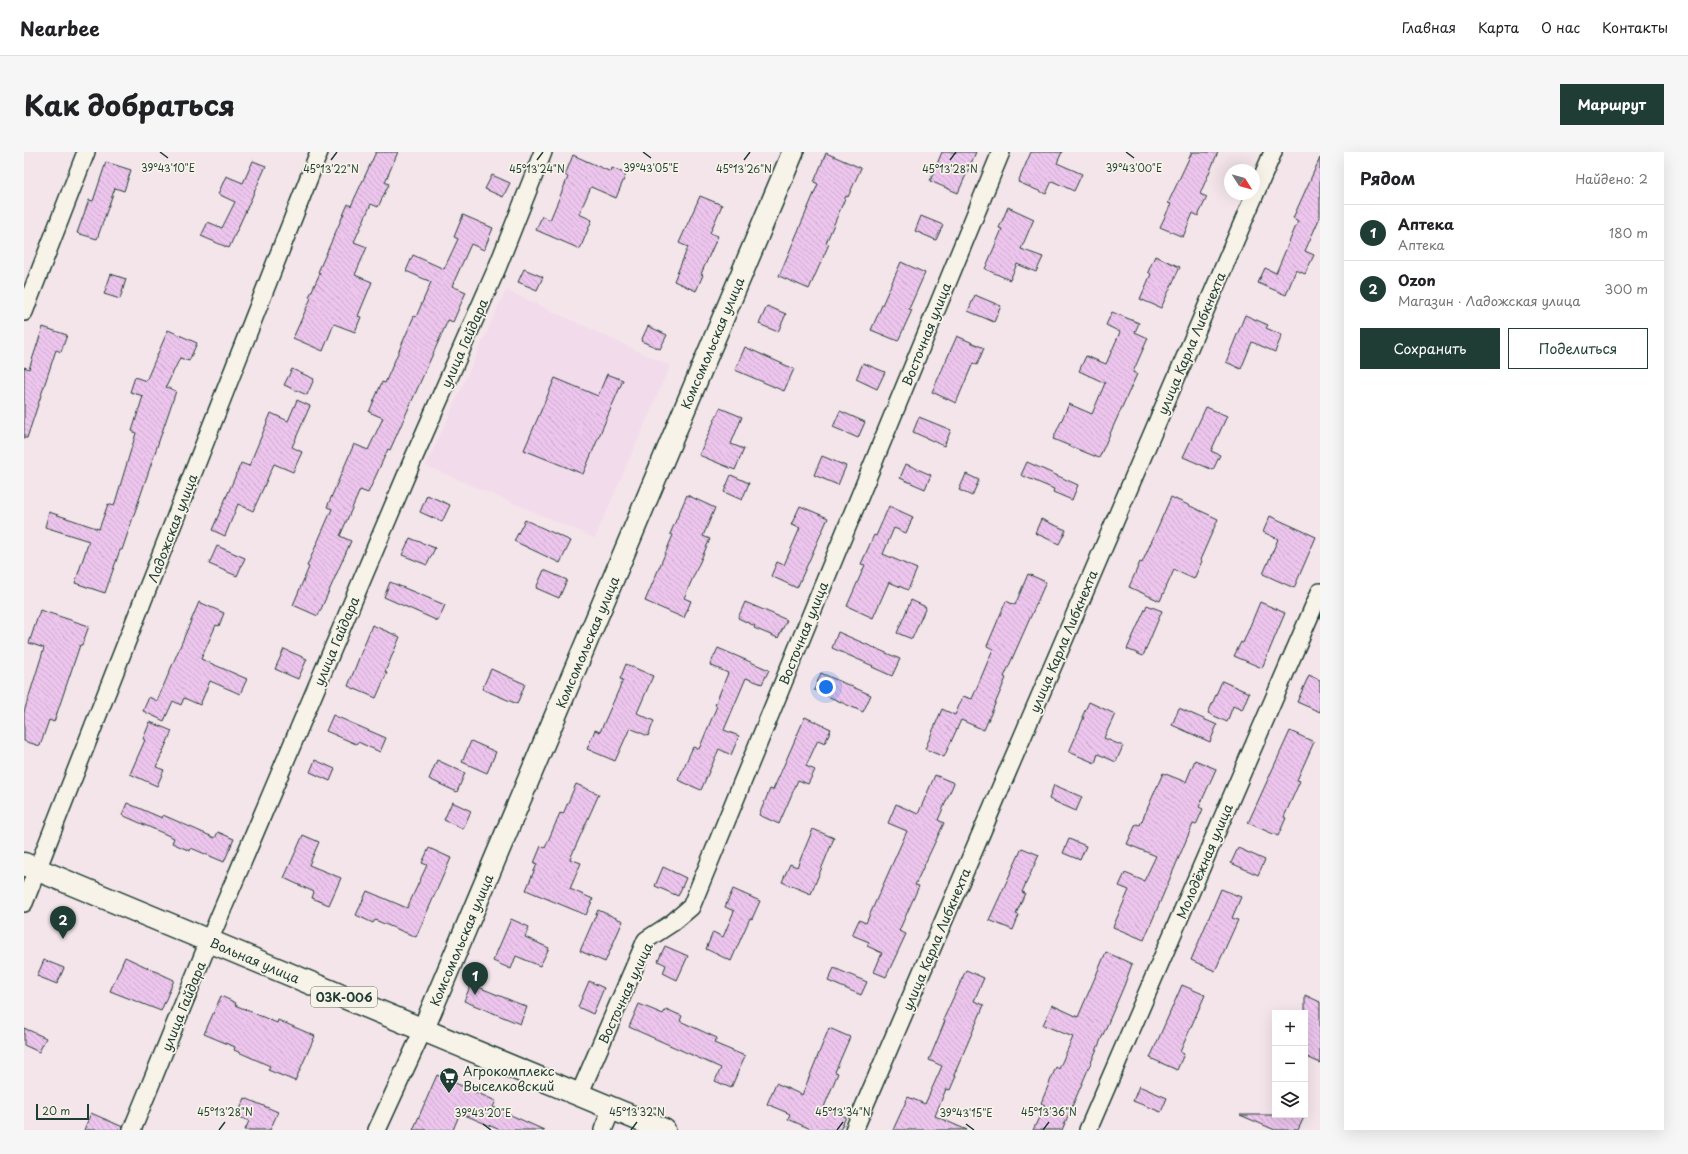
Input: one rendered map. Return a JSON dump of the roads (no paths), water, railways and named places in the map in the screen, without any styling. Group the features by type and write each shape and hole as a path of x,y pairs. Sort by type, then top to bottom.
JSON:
{"main road":[{"name":"Вольная улица","path":"31,866 664,1130"}],"street":[{"path":"24,312 86,152"},
{"name":"Ладожская улица","path":"24,903 31,866 319,152"},
{"name":"улица Гайдара","path":"132,1130 209,941 411,464 497,268 543,152"},
{"name":"Комсомольская улица","path":"377,1130 423,1030 793,152"},
{"name":"Восточная улица","path":"579,1095 646,940 672,923 691,907 1001,152"},
{"name":"улица Карла Либкнехта","path":"854,1130 1273,152"},
{"name":"Молодёжная улица","path":"1088,1130 1320,592"},
{"path":"603,1130 612,1108"}],"place":[{"name":"Ozon","path":"63,939"},
{"name":"Аптека","path":"475,995"},
{"name":"Агрокомплекс Выселковский","path":"449,1094"}]}
